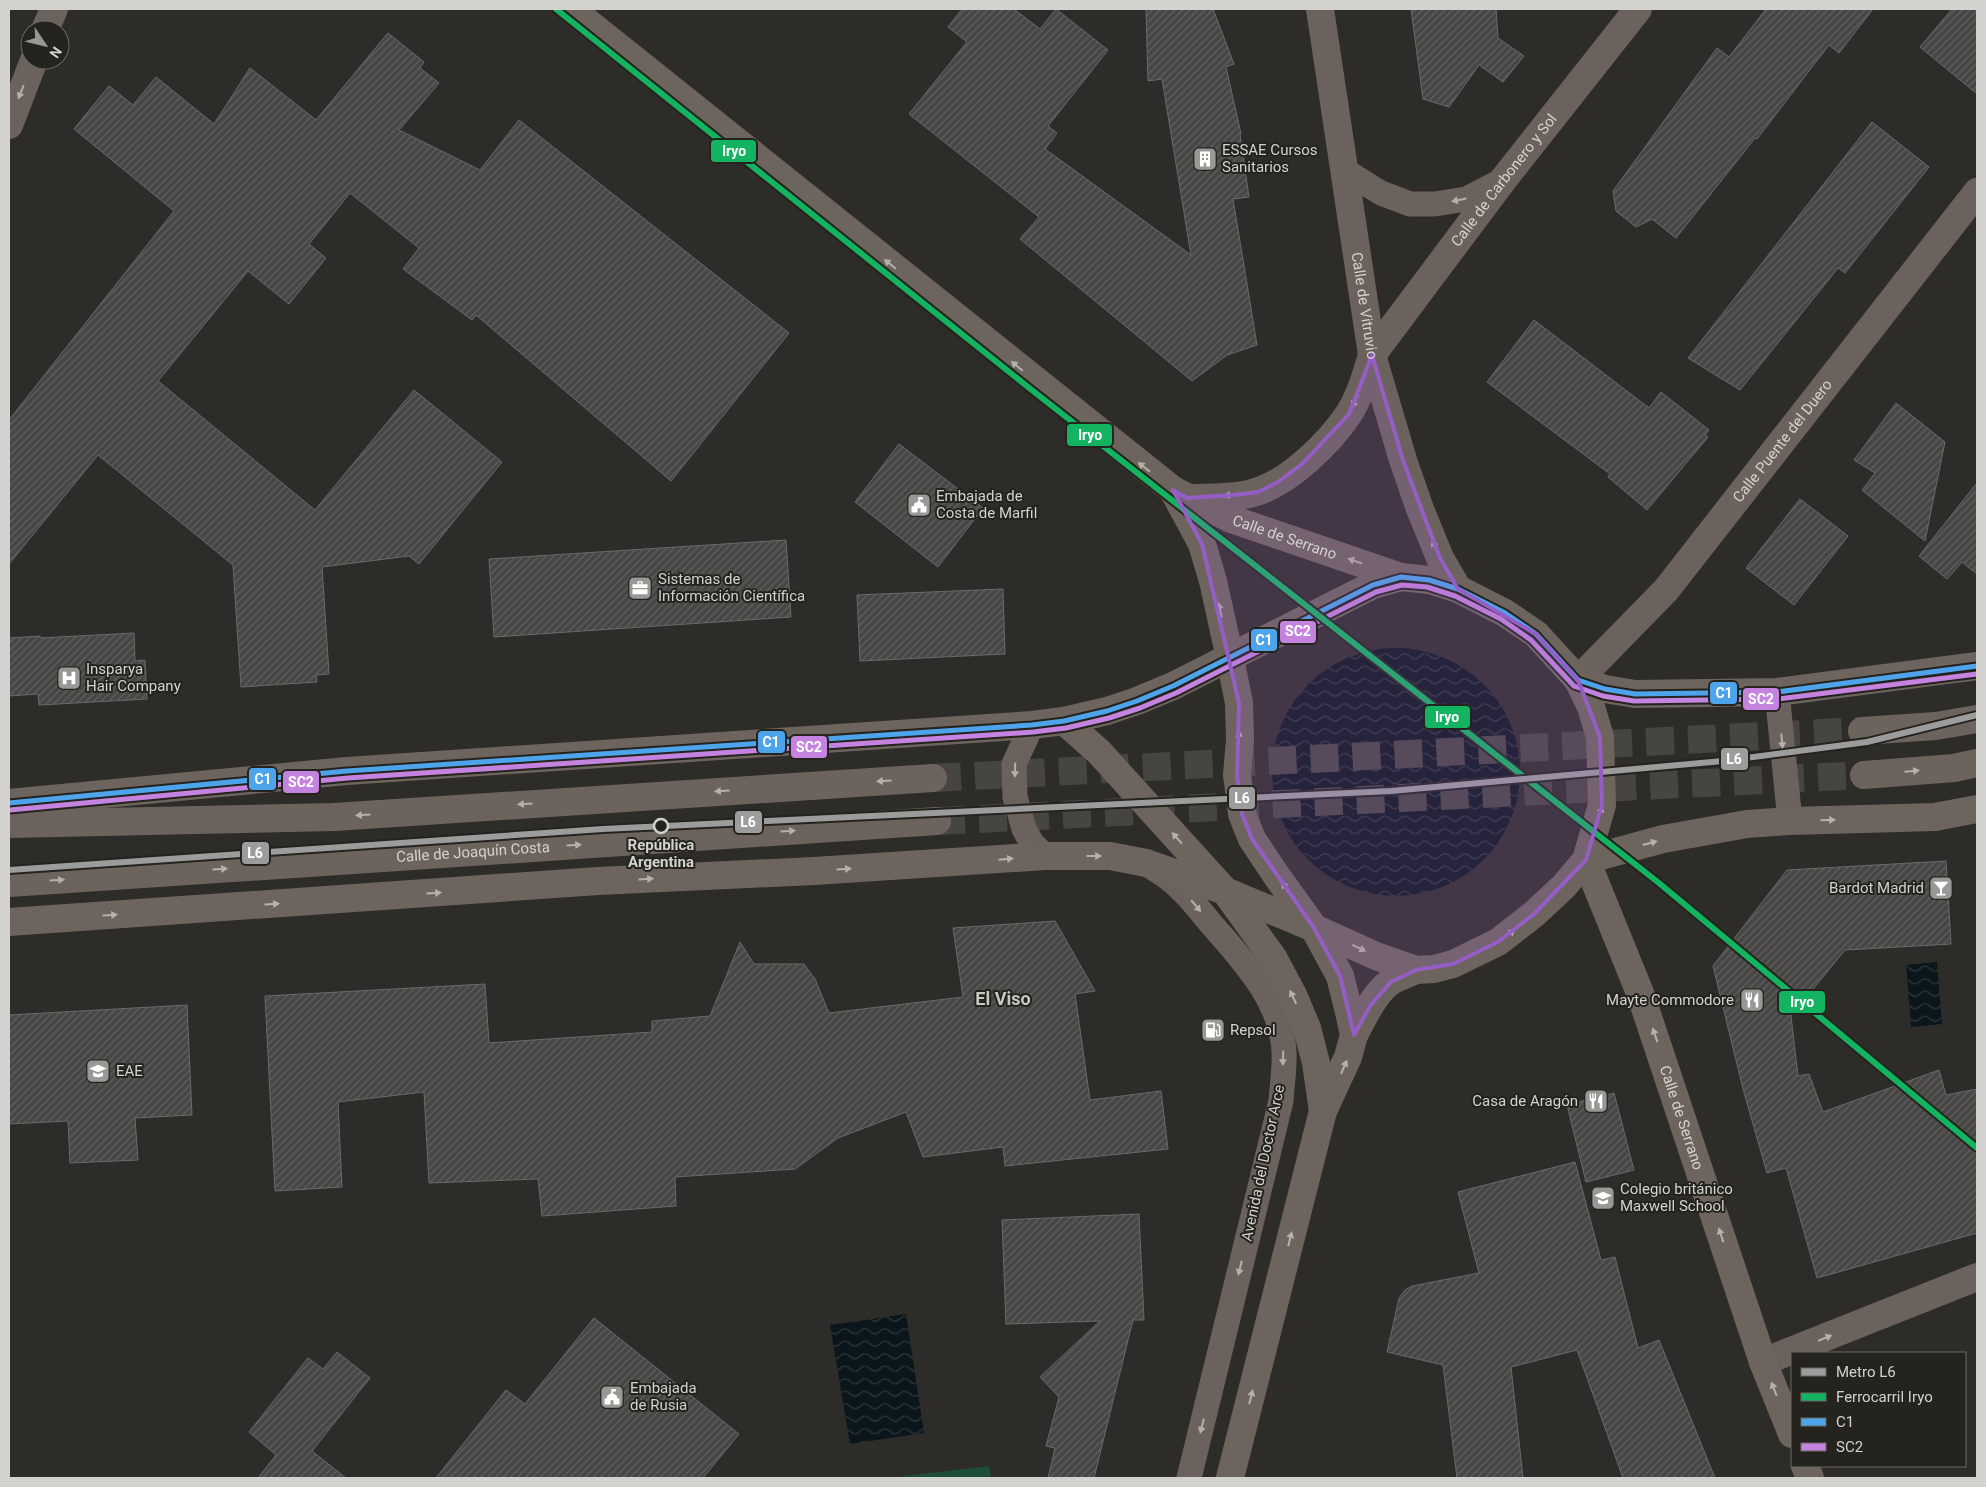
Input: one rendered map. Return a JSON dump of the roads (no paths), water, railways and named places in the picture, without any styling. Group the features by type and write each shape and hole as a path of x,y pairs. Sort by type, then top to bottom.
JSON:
{"main road":[{"path":"1862,731 1936,726 1977,718"},
{"path":"1864,775 1954,768 1977,763"},
{"path":"9,824 334,817 933,778"},
{"name":"Calle de Joaquín Costa","path":"9,883 937,821"}],"street":[{"name":"Calle de Serrano","path":"571,9 1180,494 1231,519 1401,577"},
{"name":"Calle de Vitruvio","path":"1320,9 1372,355 1420,510 1440,558 1458,589"},
{"name":"Calle de Carbonero y Sol","path":"1372,355 1503,180 1638,9"},
{"path":"9,125 30,70"},
{"name":"Calle Puente del Duero","path":"1578,680 1666,590 1977,192"},
{"path":"1180,494 1258,492 1278,482 1302,464 1330,437 1349,414 1362,387 1372,355"},
{"name":"Calle de Serrano","path":"1180,494 1202,544 1213,581 1239,703 1240,740 1237,775 1242,814 1252,838 1314,928 1340,976 1354,1035"},
{"path":"9,802 357,771 1032,725 1064,721 1107,711 1173,686 1373,585 1401,577 1428,580 1458,589 1504,613 1536,634 1578,680 1591,707 1600,737 1602,805 1586,860 1564,886 1534,914 1498,942 1453,964 1434,969 1416,970 1391,982 1370,1006 1354,1035 1348,1056 1323,1111 1230,1478"},
{"path":"1578,680 1605,689 1635,694 1777,692 1977,666"},
{"path":"1064,721 1100,752 1225,891 1274,960 1293,994 1307,1028 1316,1063 1323,1111"},
{"path":"1586,860 1663,839 1747,824 1935,817 1977,809"},
{"path":"9,922 598,881 1045,856 1110,856 1146,863 1225,891 1376,956 1416,970"},
{"name":"Calle de Serrano","path":"1586,860 1640,993 1763,1362 1791,1432"},
{"path":"1763,1362 1977,1277"}],"lane":[{"path":"1344,170 1382,193 1410,204 1434,204 1466,199 1503,180"},
{"path":"1777,692 1790,821"},
{"path":"1032,725 1014,764 1015,797 1024,829 1032,843 1045,856"},
{"name":"Avenida del Doctor Arce","path":"1146,863 1169,878 1186,894 1254,973 1270,1002 1280,1030 1284,1050 1280,1101 1189,1478"}],"water":[{"path":"1384,648 1408,648 1432,653 1455,662 1484,684 1506,713 1511,724 1518,748 1520,772 1518,796 1511,820 1506,831 1484,860 1455,882 1444,887 1408,896 1384,896 1360,891 1337,882 1317,868 1300,851 1286,831 1277,808 1272,784 1272,760 1277,736 1286,713 1300,693 1317,676 1337,662 1360,653"},
{"path":"1937,962 1942,1024 1911,1027 1906,965"},
{"path":"906,1314 924,1433 850,1444 830,1325"}],"tunnel":[{"path":"933,778 1862,731"},
{"path":"937,821 1864,775"}],"metro line":[{"name":"L6","path":"9,870 603,829 1391,791 1723,761 1867,742 1977,715"}],"rail line":[{"name":"Iryo","path":"556,9 1028,387 1659,883 1977,1148"}],"place":[{"name":"ESSAE Cursos Sanitarios","path":"1205,159"},
{"name":"Embajada de Costa de Marfil","path":"919,505"},
{"name":"Sistemas de Información Científica","path":"640,588"},
{"name":"Insparya Hair Company","path":"69,678"},
{"name":"República Argentina","path":"661,826"},
{"name":"Bardot Madrid","path":"1941,888"},
{"name":"Mayte Commodore","path":"1752,1000"},
{"name":"Repsol","path":"1213,1030"},
{"name":"EAE","path":"98,1071"},
{"name":"Casa de Aragón","path":"1596,1101"},
{"name":"Colegio británico Maxwell School","path":"1603,1198"},
{"name":"Embajada de Rusia","path":"612,1397"}],"district":[{"name":"El Viso","path":"1003,999"}]}
